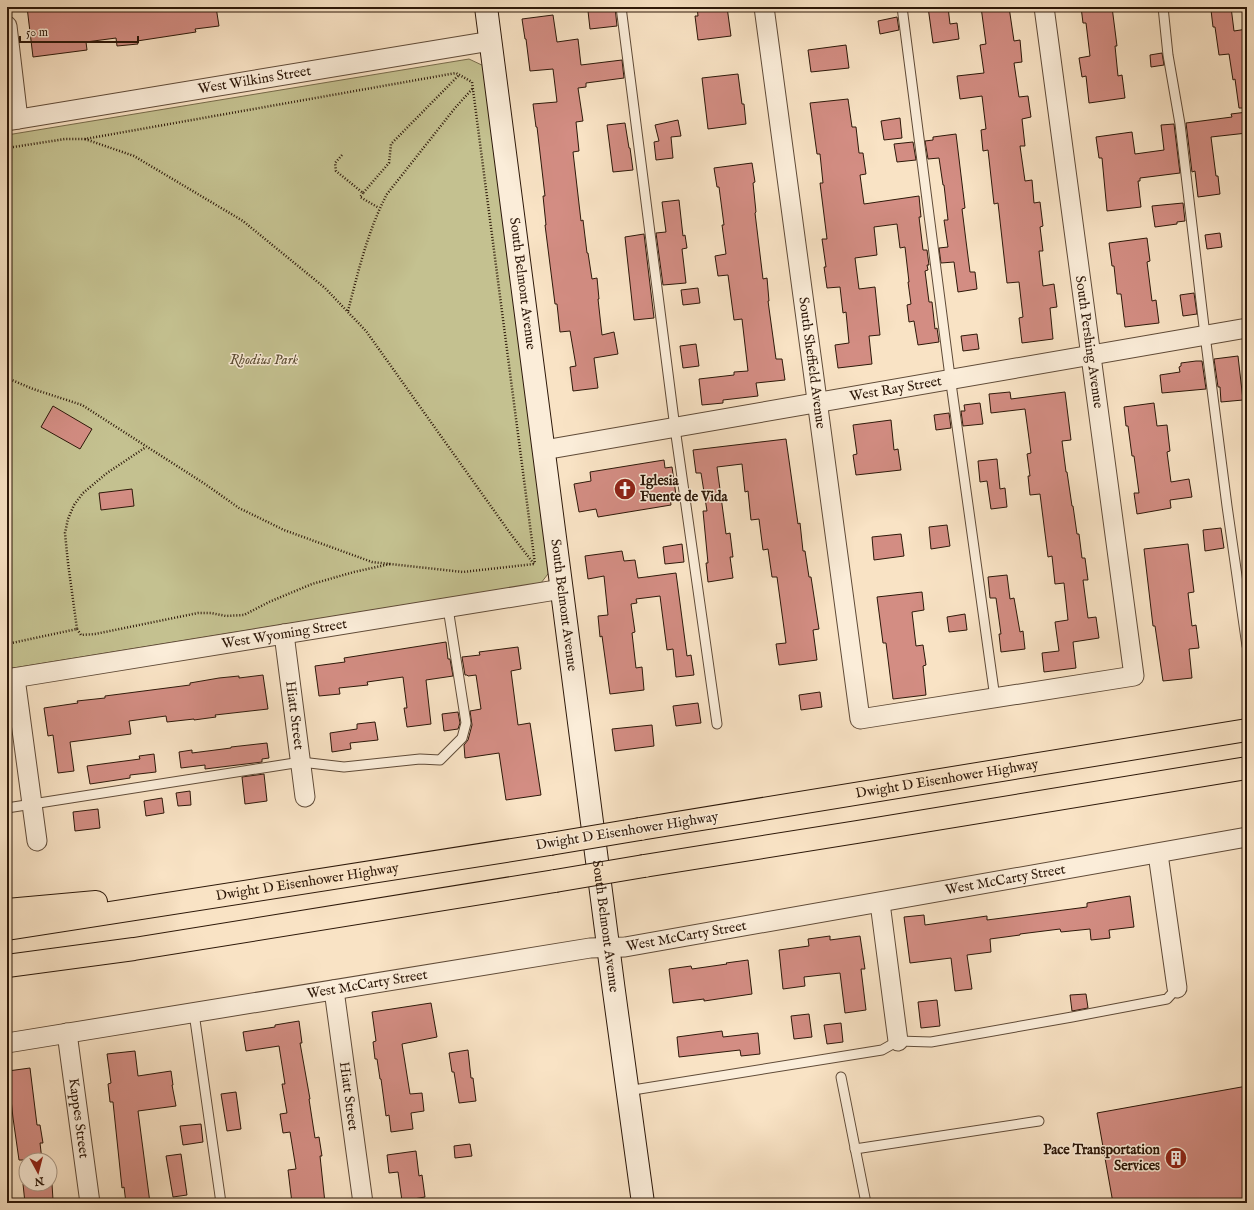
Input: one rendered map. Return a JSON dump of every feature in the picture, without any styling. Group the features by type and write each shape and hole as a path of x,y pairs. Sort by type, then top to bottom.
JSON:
{"highway":[{"name":"Dwight D Eisenhower Highway","path":"7,929 550,844 1247,730"},
{"path":"7,966 134,949 1247,768"},
{"path":"7,910 316,880"}],"main road":[{"name":"South Belmont Avenue","path":"486,7 608,947 643,1203"}],"street":[{"name":"South Sheffield Avenue","path":"764,7 860,719 995,698"},
{"name":"South Pershing Avenue","path":"995,698 1134,676 1044,7"},
{"path":"7,26 13,120"},
{"name":"West Wilkins Street","path":"13,120 491,41"},
{"name":"West Ray Street","path":"544,450 1247,328"},
{"name":"West Wyoming Street","path":"11,678 562,589"},
{"name":"Hiatt Street","path":"284,634 306,797"},
{"path":"11,678 37,841"},
{"name":"West McCarty Street","path":"7,1043 582,949 625,947 1158,854 1247,837"},
{"path":"1158,854 1177,988"},
{"path":"880,903 898,1041"},
{"name":"Hiatt Street","path":"334,990 363,1203"},
{"name":"Kappes Street","path":"67,1033 90,1203"}],"lane":[{"path":"621,7 675,428 717,724"},
{"path":"902,7 995,698"},
{"path":"1163,7 1168,55 1180,124 1205,335 1247,646"},
{"path":"7,808 301,762 344,767 420,759 440,760 462,738 466,723 448,608"},
{"path":"627,1091 882,1050 898,1041 931,1042 1072,1017 1167,999 1177,988"},
{"path":"194,1013 221,1203"},
{"path":"841,1077 866,1203"},
{"path":"855,1149 1039,1121"}],"path":[{"path":"7,148 65,139 84,139 456,73 472,82 535,564"},
{"path":"379,208 360,197 389,162 391,144 459,75"},
{"path":"348,312 360,265 379,208 387,194 454,108 473,88"},
{"path":"84,139 134,156 243,221 325,288 366,331 510,533 535,564"},
{"path":"342,154 334,163 336,171 363,193"},
{"path":"7,378 33,389 82,405 205,484 239,508 284,530 372,562 463,572 535,564"},
{"path":"146,447 108,473 83,493 74,505 68,519 65,533 77,629 81,635 95,634 198,613 211,613 226,616 244,615 269,602 312,584 354,572 392,564"},
{"path":"7,644 77,629"}],"green space":[{"name":"Rhodius Park","path":"469,59 486,67 551,570 541,583 7,669 7,135"}],"building":[{"path":"27,7 109,7 110,11 143,7 216,7 219,26 195,29 196,32 137,41 138,44 117,46 116,38 86,42 87,50 33,57"},
{"path":"615,7 617,26 590,29 588,11"},
{"path":"697,7 727,7 731,36 698,40 695,16 698,16"},
{"path":"928,7 948,7 950,24 957,23 959,39 933,43"},
{"path":"981,7 1009,7 1014,41 1020,40 1022,62 1014,63 1019,97 1028,96 1031,117 1022,119 1025,146 1020,146 1025,181 1032,180 1034,203 1040,202 1043,226 1040,227 1043,251 1039,251 1043,286 1054,284 1057,307 1050,308 1053,339 1022,343 1019,318 1023,317 1019,282 1007,283 998,203 994,204 988,150 983,151 981,130 986,129 982,96 960,99 957,76 984,73 980,45 986,44"},
{"path":"1081,7 1112,7 1117,46 1115,46 1118,76 1122,75 1125,98 1089,103 1086,76 1082,77 1079,58 1090,56 1086,23 1083,23"},
{"path":"1231,7 1234,31 1247,29 1247,108 1239,108 1235,79 1233,80 1229,54 1219,55 1215,27 1213,27 1211,10"},
{"path":"553,15 557,42 578,39 581,65 622,60 624,78 586,83 586,87 578,88 583,121 576,122 579,151 573,152 581,221 583,220 592,279 597,278 602,335 614,332 618,354 594,358 598,388 573,391 570,367 576,366 570,331 560,332 557,304 555,304 545,225 543,196 545,196 533,104 557,102 553,69 530,71 522,19"},
{"path":"897,17 899,30 880,34 878,21"},
{"path":"846,45 849,68 811,72 808,50"},
{"path":"1162,53 1164,65 1151,67 1150,55"},
{"path":"738,74 746,124 708,129 702,78"},
{"path":"848,99 852,127 856,127 859,153 863,153 866,174 860,175 864,204 919,196 921,217 919,217 923,250 927,250 929,265 927,265 928,270 925,271 929,302 932,302 935,329 937,328 939,342 918,345 914,321 909,322 907,305 911,304 905,247 900,248 897,224 874,227 877,255 855,258 859,289 875,287 880,335 869,336 872,364 838,368 835,345 849,343 846,312 843,313 840,287 827,288 822,239 827,239 820,183 823,183 820,154 817,154 810,103"},
{"path":"1247,112 1247,133 1211,137 1220,194 1198,197 1195,171 1192,172 1186,123 1232,117 1231,114"},
{"path":"900,118 902,138 884,140 881,121"},
{"path":"678,120 681,136 671,137 673,158 656,160 654,142 659,141 655,125"},
{"path":"625,123 633,170 613,172 607,125"},
{"path":"1174,124 1180,173 1140,178 1140,181 1138,181 1141,207 1107,211 1102,158 1099,158 1096,137 1132,132 1135,154 1164,150 1161,125"},
{"path":"956,134 965,208 962,209 970,272 975,272 977,289 958,292 954,262 941,263 939,248 948,247 944,220 948,220 944,185 939,158 928,159 925,141 933,140 933,137"},
{"path":"913,142 916,160 897,162 894,144"},
{"path":"752,163 755,182 753,183 755,213 763,279 767,278 768,301 776,359 782,359 785,380 756,383 758,396 723,400 723,403 702,405 699,379 734,375 734,372 748,371 742,319 734,320 728,275 718,276 715,256 726,254 719,187 717,187 714,168"},
{"path":"679,200 683,236 685,235 687,248 682,249 686,283 663,285 656,233 666,232 662,202"},
{"path":"1183,203 1185,221 1177,222 1177,224 1155,227 1152,206"},
{"path":"1220,233 1222,247 1207,249 1205,235"},
{"path":"644,234 654,318 634,320 625,237"},
{"path":"1147,238 1150,261 1147,262 1152,301 1156,300 1159,323 1125,327 1121,294 1117,294 1114,266 1112,266 1109,243"},
{"path":"698,288 700,303 683,305 681,290"},
{"path":"1194,293 1197,314 1183,316 1180,295"},
{"path":"977,334 979,349 963,351 961,336"},
{"path":"696,344 699,366 683,368 680,346"},
{"path":"1238,356 1243,400 1221,402 1220,387 1218,387 1214,359"},
{"path":"1202,361 1206,389 1162,393 1160,375 1180,372 1179,367 1181,366 1181,363"},
{"path":"1010,392 1011,399 1065,392 1071,440 1062,441 1066,472 1077,534 1079,534 1082,558 1085,558 1088,580 1083,580 1088,618 1096,617 1099,638 1073,642 1076,668 1044,672 1042,653 1059,651 1055,622 1068,620 1064,583 1055,584 1052,556 1048,557 1040,494 1030,495 1028,476 1030,476 1027,454 1031,453 1025,409 991,413 989,394"},
{"path":"980,403 983,424 963,426 961,411 965,411 964,405"},
{"path":"1154,403 1157,426 1167,425 1170,451 1167,452 1171,482 1189,479 1192,497 1170,500 1171,508 1137,514 1134,493 1139,493 1134,456 1132,456 1124,407"},
{"path":"53,406 92,429 80,449 41,427"},
{"path":"949,413 951,428 936,430 934,415"},
{"path":"891,420 894,450 898,449 901,470 856,475 853,455 857,454 853,425"},
{"path":"786,439 798,524 800,523 803,551 805,551 809,577 811,577 819,629 813,630 817,660 779,665 776,644 786,643 777,577 772,577 768,549 763,550 759,519 751,520 748,491 745,492 742,464 717,467 726,534 730,533 733,557 730,557 733,578 708,582 706,563 708,563 703,511 707,511 701,473 696,473 693,450"},
{"path":"997,459 1000,489 1005,488 1007,507 991,509 987,481 980,482 978,461"},
{"name":"Iglesia Fuente de Vida","path":"664,460 665,468 672,467 676,495 670,496 671,505 598,517 596,509 579,512 574,484 591,481 590,472"},
{"path":"132,489 134,506 101,510 99,493"},
{"path":"947,525 950,546 931,549 929,527"},
{"path":"1221,528 1224,548 1205,551 1203,530"},
{"path":"901,534 904,556 874,560 872,537"},
{"path":"682,544 684,562 665,564 663,547"},
{"path":"1188,544 1194,592 1188,593 1192,626 1196,625 1199,648 1189,649 1192,678 1163,681 1155,626 1153,626 1144,549"},
{"path":"622,551 624,561 635,560 638,578 676,573 687,656 691,655 694,675 676,677 673,649 667,650 660,596 636,599 637,603 631,604 635,632 632,633 636,668 642,667 644,690 610,694 602,636 600,637 598,616 608,615 604,576 588,579 585,556"},
{"path":"1007,575 1010,599 1014,598 1020,632 1023,631 1025,649 1001,652 999,634 1001,634 996,598 990,598 988,577"},
{"path":"922,592 924,610 912,612 916,646 923,645 926,665 923,666 926,695 893,699 886,643 883,643 877,597"},
{"path":"965,614 967,630 949,632 947,617"},
{"path":"446,642 448,659 450,659 453,676 426,680 431,724 407,727 404,708 407,708 403,677 367,682 368,685 339,688 340,694 319,696 315,666 345,662 344,658"},
{"path":"518,647 521,669 511,671 518,725 530,723 541,795 506,800 499,753 465,758 464,745 468,740 472,725 470,711 481,709 476,675 465,675 462,657 480,655 479,652"},
{"path":"263,675 268,709 215,715 216,717 194,720 167,722 166,716 129,721 131,734 70,742 74,771 58,773 53,735 48,736 44,708 78,703 77,701 105,698 105,696 190,685 190,683 219,678 239,676 239,678"},
{"path":"820,692 822,707 801,710 799,695"},
{"path":"698,703 701,723 676,726 673,706"},
{"path":"458,712 460,723 458,729 444,731 442,714"},
{"path":"375,722 378,740 350,743 351,749 332,752 330,733 357,729 357,724"},
{"path":"652,725 654,746 615,751 612,729"},
{"path":"267,743 269,758 262,759 262,762 205,769 205,765 181,768 179,752 192,750 192,753"},
{"path":"154,754 156,772 130,775 130,778 90,784 87,766 140,759 139,756"},
{"path":"264,774 267,801 245,804 242,777"},
{"path":"190,791 191,805 178,806 176,793"},
{"path":"162,798 164,813 146,816 144,801"},
{"path":"98,809 100,828 75,831 73,812"},
{"path":"1130,896 1134,927 1109,930 1110,938 1091,940 1090,929 1061,932 1060,929 990,939 991,952 967,955 972,989 955,991 951,958 910,963 904,917 924,915 925,925 987,916 987,920 1087,907 1087,903"},
{"path":"830,936 830,940 860,936 865,969 861,969 866,1010 845,1013 840,973 804,977 805,986 783,989 779,950 809,946 808,939"},
{"path":"748,960 752,994 704,1001 704,999 673,1003 669,969 691,966 692,969"},
{"path":"1086,994 1088,1008 1072,1011 1070,995"},
{"path":"937,1000 940,1026 921,1028 918,1002"},
{"path":"431,1003 437,1037 402,1044 410,1094 422,1093 424,1111 411,1113 413,1129 391,1132 389,1115 386,1116 377,1059 375,1059 373,1042 376,1041 372,1012"},
{"path":"809,1014 812,1037 794,1039 791,1016"},
{"path":"299,1021 302,1043 300,1043 315,1138 319,1137 322,1156 320,1156 325,1203 292,1203 288,1170 296,1169 290,1132 283,1133 280,1114 287,1113 282,1084 285,1084 279,1046 246,1051 243,1032 275,1027 275,1025"},
{"path":"841,1023 843,1042 827,1044 824,1025"},
{"path":"722,1031 723,1037 758,1033 760,1054 741,1056 740,1050 679,1057 677,1037"},
{"path":"468,1050 471,1078 473,1078 476,1101 459,1103 449,1053"},
{"path":"135,1051 138,1076 171,1071 176,1106 138,1111 150,1203 126,1203 124,1187 122,1188 113,1102 110,1102 108,1084 111,1083 107,1054"},
{"path":"30,1068 37,1125 40,1125 43,1143 40,1143 41,1152 18,1153 8,1071"},
{"name":"Pace Transportation Services","path":"1247,1086 1247,1203 1113,1203 1097,1113"},
{"path":"236,1092 241,1129 227,1131 221,1094"},
{"path":"201,1124 203,1142 183,1145 180,1126"},
{"path":"470,1144 472,1156 455,1158 454,1146"},
{"path":"416,1151 419,1176 422,1175 425,1197 402,1201 398,1172 389,1173 387,1155"},
{"path":"181,1154 187,1195 173,1197 166,1156"},
{"path":"24,1192 52,1192 53,1200 25,1203"}],"place":[{"name":"Iglesia Fuente de Vida","path":"625,489"},
{"name":"Pace Transportation Services","path":"1176,1158"}]}
